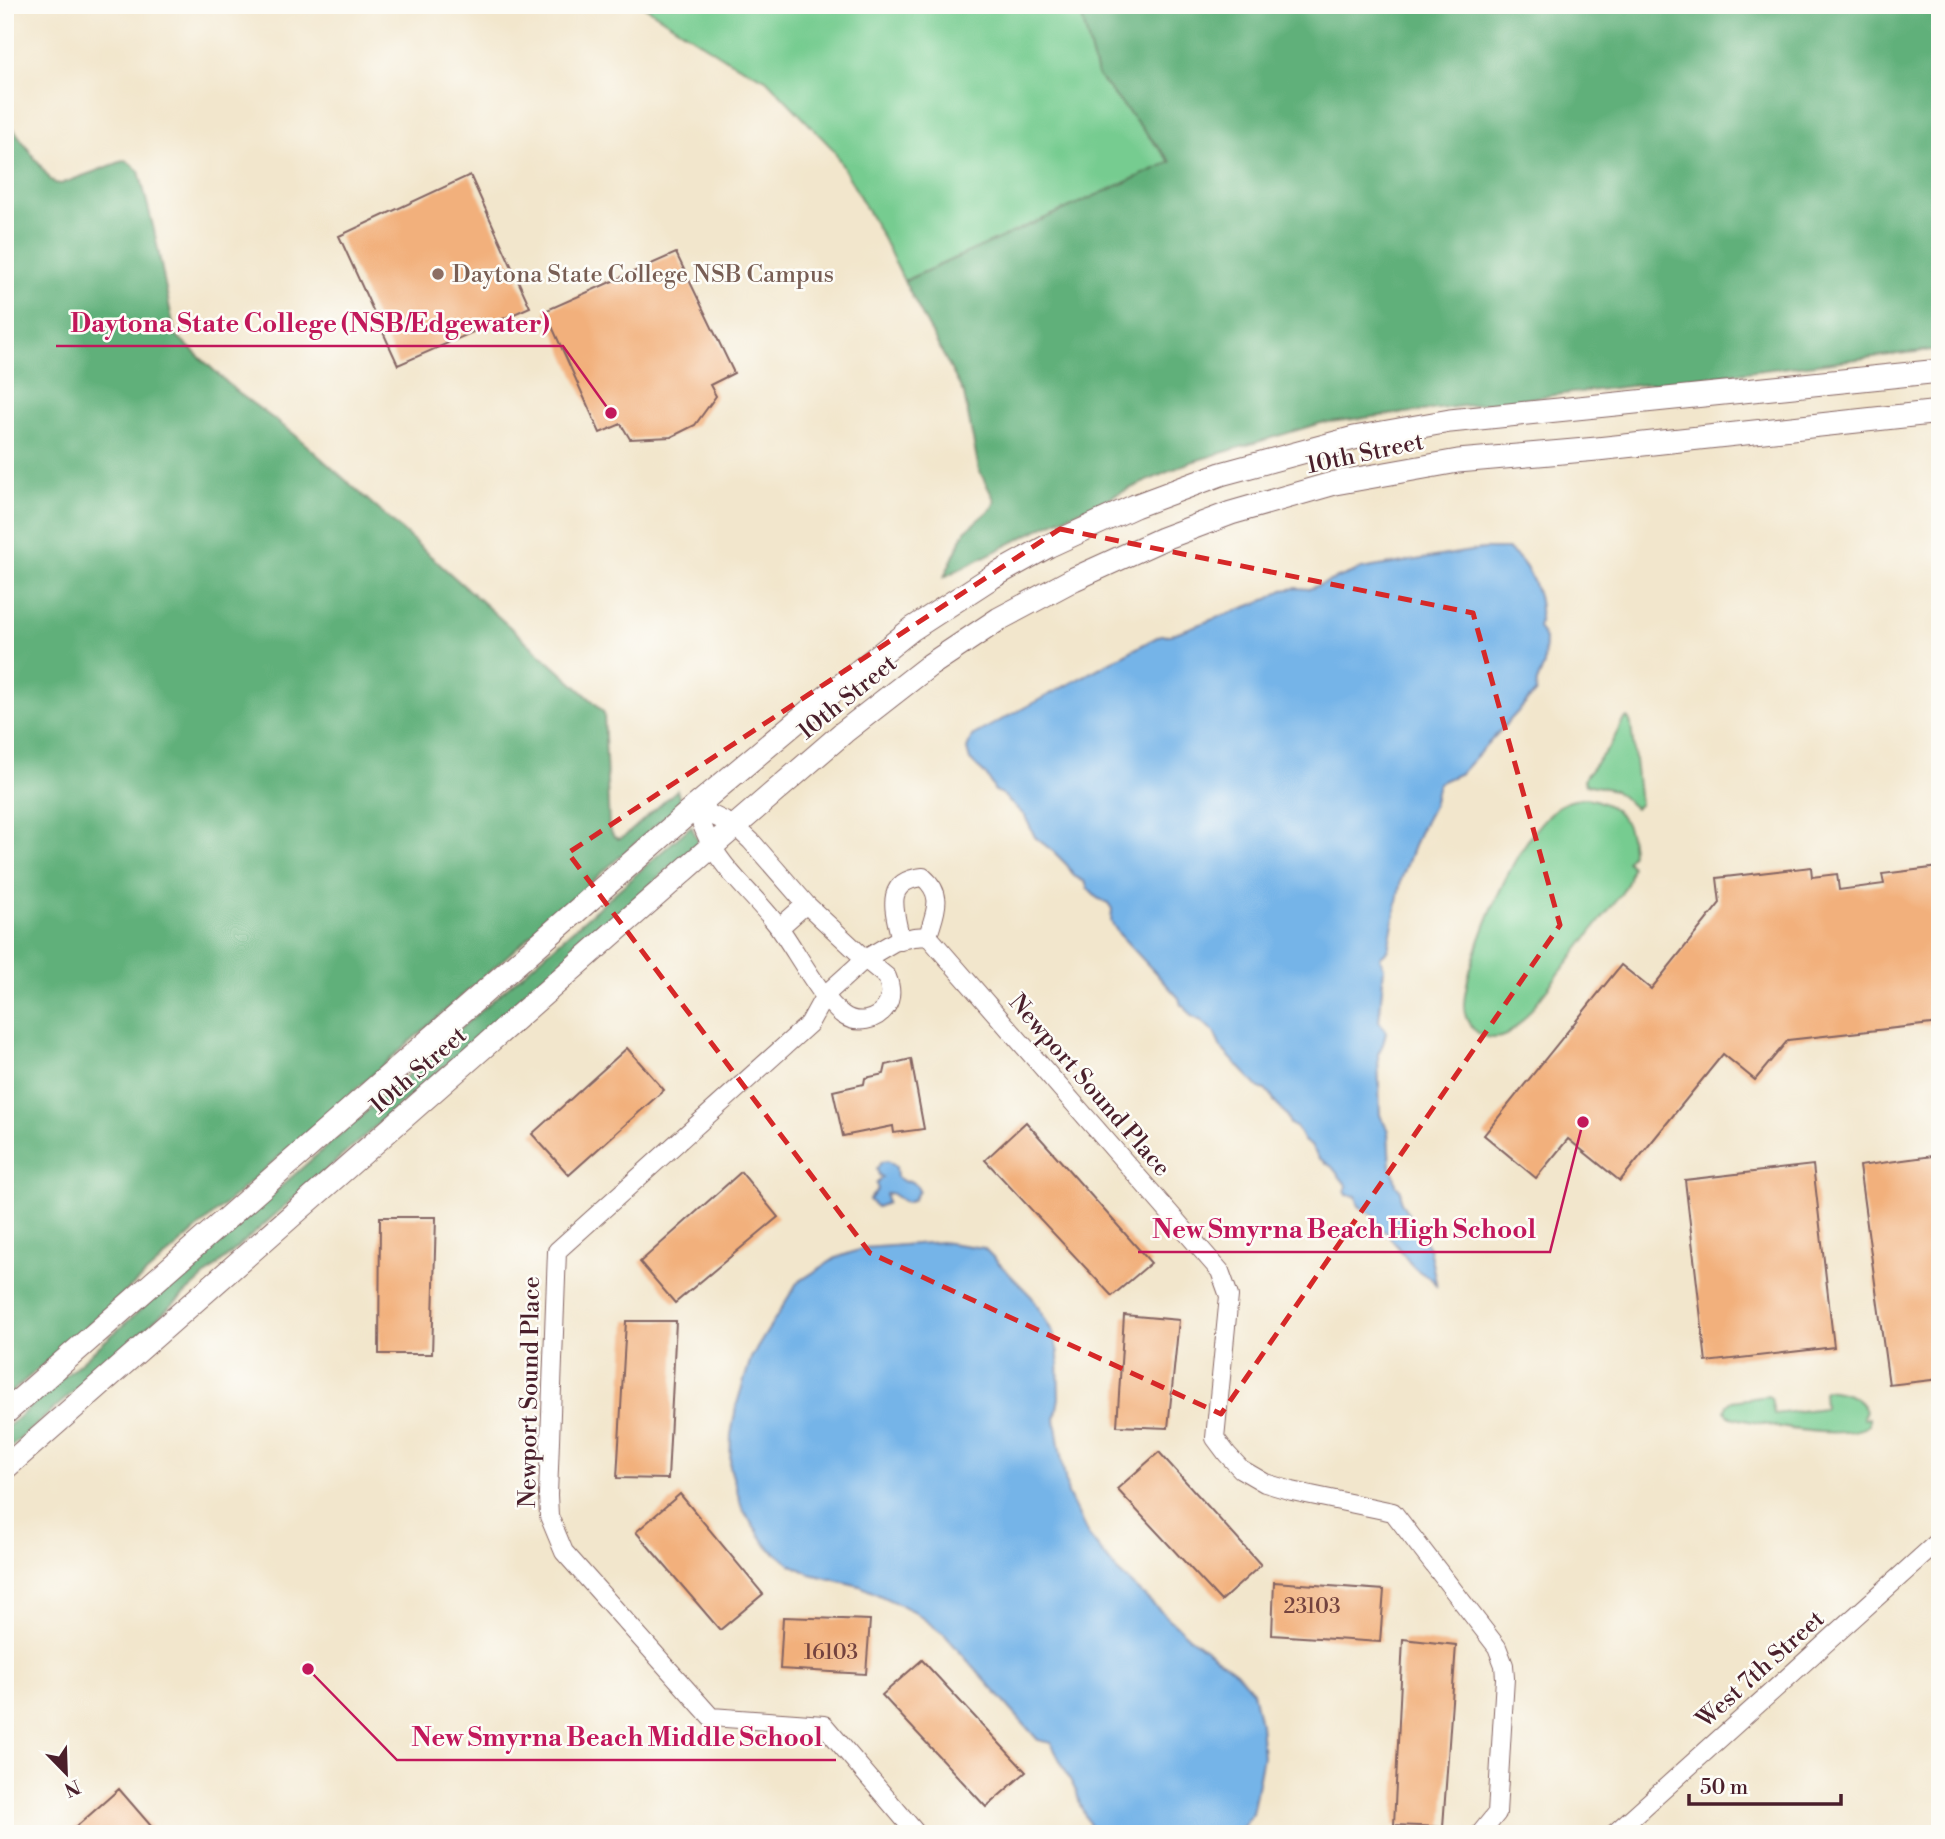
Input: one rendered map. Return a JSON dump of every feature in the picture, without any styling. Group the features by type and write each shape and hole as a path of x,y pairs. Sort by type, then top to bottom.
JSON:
{"street":[{"name":"10th Street","path":"5,1413 695,807 820,702 912,629 992,577 1048,546 1135,506 1221,474 1354,438 1450,421 1940,371"},
{"name":"10th Street","path":"5,1468 844,732 930,664 999,619 1074,579 1162,539 1231,513 1335,483 1458,461 1597,449 1940,412"},
{"path":"695,807 735,826 806,904 887,976 891,994 880,1013 863,1021 854,1020 840,1012 825,995 779,928 712,846 695,807"},
{"path":"901,941 893,903 897,889 907,879 923,877 933,886 937,904 928,936"},
{"path":"779,928 806,904"},
{"name":"Newport Sound Place","path":"917,1834 824,1725 711,1717 565,1552 549,1516 548,1488 557,1251 809,1024 825,995 865,959 894,942 928,936 1220,1271 1229,1296 1215,1438 1227,1454 1241,1469 1265,1483 1393,1512 1497,1647 1504,1665 1497,1813 1480,1834"},
{"name":"West 7th Street","path":"1614,1834 1940,1540"}],"highlighted area":[{"path":"1060,529 1473,613 1560,925 1221,1414 870,1253 568,853"}],"green space":[{"path":"642,5 1079,5 1083,19 1143,130 1171,162 904,281 833,149 766,79 731,62"},
{"path":"1079,5 1940,5 1940,349 1321,423 1188,463 1047,525 944,577 965,531 992,508 995,501 979,470 964,394 904,281 1171,162 1097,75"},
{"path":"5,117 55,183 61,184 126,160 139,171 175,334 237,392 294,434 604,713 609,828 614,837 619,839 625,836 677,790 681,803 5,1398"},
{"path":"1627,718 1631,725 1640,804 1635,808 1614,790 1586,784 1584,781"},
{"path":"1586,798 1615,810 1626,824 1632,854 1627,861 1632,866 1628,882 1520,1024 1501,1037 1479,1034 1469,1024 1464,1003 1475,955 1498,895 1528,840 1545,819 1564,803"},
{"path":"691,826 699,842 5,1452 5,1429"},
{"path":"1826,1390 1844,1393 1859,1401 1866,1411 1864,1419 1869,1418 1869,1425 1857,1430 1822,1432 1762,1424 1731,1417 1725,1411 1732,1401 1768,1396 1771,1398 1774,1414 1824,1408 1823,1392"}],"water":[{"path":"1483,549 1508,549 1526,567 1539,602 1538,627 1545,639 1544,665 1536,692 1461,773 1438,783 1433,806 1419,833 1401,880 1388,950 1380,957 1384,968 1379,1021 1386,1032 1378,1054 1380,1115 1388,1131 1390,1167 1396,1185 1401,1190 1401,1202 1429,1248 1437,1287 1410,1263 1387,1232 1381,1230 1375,1217 1359,1206 1356,1196 1347,1195 1347,1186 1332,1167 1319,1158 1304,1141 1271,1094 1259,1088 1221,1048 1214,1032 1202,1021 1191,1016 1185,1006 1181,1005 1179,998 1119,934 1111,922 1112,909 1108,903 1097,898 1085,882 1074,876 1054,852 1035,837 1025,816 1002,794 995,791 987,776 970,760 967,749 972,736 1161,635 1170,635 1268,599 1283,590 1309,589 1361,569"},
{"path":"888,1161 896,1167 897,1177 905,1182 910,1181 919,1191 912,1201 906,1203 891,1193 886,1194 887,1203 877,1207 869,1200 878,1189 876,1184 882,1177 877,1169 881,1162"},
{"path":"941,1242 984,1248 1032,1297 1053,1333 1058,1353 1059,1398 1055,1419 1059,1445 1068,1494 1088,1535 1117,1571 1189,1637 1236,1672 1253,1691 1263,1756 1252,1814 1236,1834 1094,1834 1077,1793 1051,1743 1038,1740 945,1635 913,1611 860,1586 810,1574 790,1564 767,1546 742,1508 730,1467 731,1435 736,1407 751,1358 797,1283 836,1258 864,1248"}],"building":[{"path":"470,175 530,307 398,365 339,236"},
{"path":"676,253 734,373 710,385 716,396 695,425 671,437 630,439 621,424 600,433 545,311"},
{"path":"1811,867 1812,877 1837,874 1839,890 1884,884 1882,874 1940,867 1940,1023 1788,1040 1755,1080 1723,1054 1620,1181 1568,1139 1536,1178 1484,1135 1621,965 1651,989 1720,903 1717,878"},
{"path":"627,1048 664,1090 569,1175 532,1134"},
{"path":"911,1059 924,1129 894,1133 893,1126 843,1136 833,1091 864,1084 865,1078 884,1074 886,1065"},
{"path":"1026,1122 1151,1263 1112,1296 985,1160"},
{"path":"1940,1155 1940,1379 1889,1385 1859,1166"},
{"path":"1813,1165 1834,1347 1706,1362 1685,1180"},
{"path":"741,1172 778,1217 675,1303 640,1262"},
{"path":"380,1217 436,1217 432,1354 379,1354"},
{"path":"1124,1315 1179,1320 1168,1428 1117,1426"},
{"path":"626,1321 676,1321 668,1479 617,1478"},
{"path":"1159,1452 1261,1565 1221,1601 1117,1489"},
{"path":"680,1494 763,1594 720,1630 636,1532"},
{"path":"1274,1582 1384,1590 1380,1642 1272,1635"},
{"path":"783,1617 870,1620 866,1674 780,1669"},
{"path":"1403,1639 1456,1645 1443,1827 1394,1825"},
{"path":"922,1660 1026,1772 986,1807 882,1695"},
{"path":"119,1789 158,1834 68,1834"}],"place":[{"name":"Daytona State College NSB Campus","path":"438,274"},
{"name":"Daytona State College (NSB/Edgewater)","path":"611,413"},
{"name":"New Smyrna Beach High School","path":"1583,1122"},
{"name":"New Smyrna Beach Middle School","path":"308,1669"}]}
